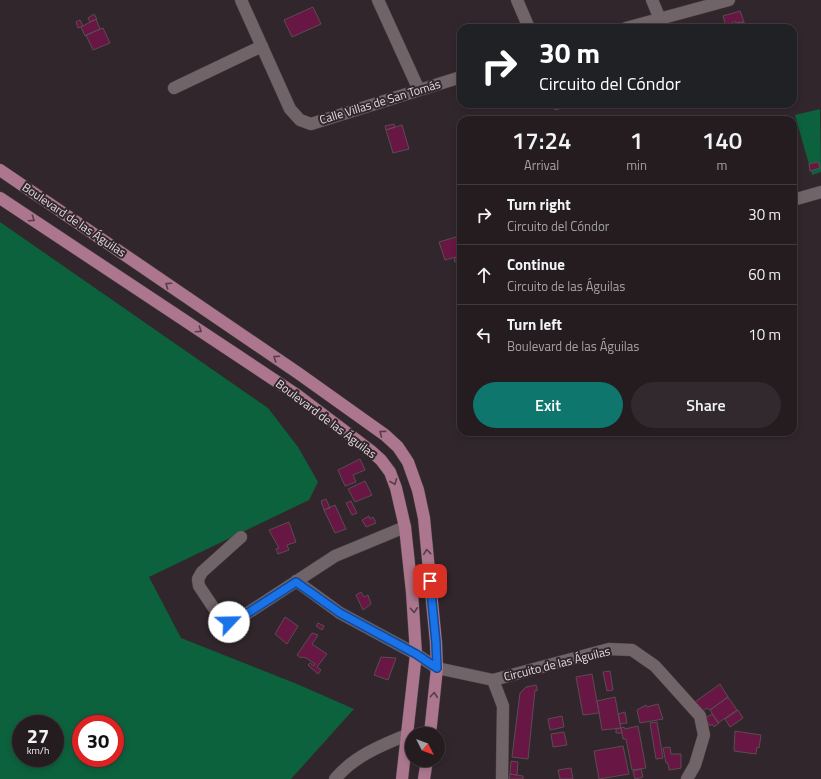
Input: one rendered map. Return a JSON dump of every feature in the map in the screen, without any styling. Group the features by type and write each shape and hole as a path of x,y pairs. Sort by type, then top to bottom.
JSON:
{"main road":[{"name":"Boulevard de las Águilas","path":"0,170 298,373 385,435 398,447 408,462 418,490 424,518 437,668 431,727"},
{"name":"Boulevard de las Águilas","path":"0,198 297,395 381,460 390,472 396,488 405,527 412,592 416,654 409,727"},
{"name":"Boulevard de las Águilas","path":"402,779 405,756"},
{"path":"424,779 426,767"}],"street":[{"path":"174,88 262,46 241,0"},
{"path":"378,0 419,90"},
{"path":"517,0 527,24"},
{"path":"652,0 660,19"},
{"path":"641,24 729,0"},
{"name":"Calle Villas de San Tomás","path":"262,46 290,109 300,120 311,124 457,78"},
{"path":"797,199 821,192"},
{"path":"241,537 202,572 198,579 199,586 221,619 229,622 237,620 335,556 405,527"},
{"name":"Circuito de las Águilas","path":"296,582 340,613 416,654 437,668 493,680 609,649 632,650 655,666 700,716 704,735 689,777"},
{"name":"Circuito de las Águilas","path":"493,680 503,706 502,779"},
{"path":"335,779 352,763 368,752 405,735"}],"green space":[{"path":"820,109 821,172 812,175 797,122 797,116 795,115"},
{"path":"0,222 268,408 298,447 318,482 309,500 149,577 181,638 297,684 354,709 291,779 0,779"}],"building":[{"path":"313,7 321,24 292,37 284,20"},
{"path":"740,11 744,22 736,23 735,21 730,24 725,24 723,16"},
{"path":"94,14 97,19 90,22 88,18"},
{"path":"96,19 100,29 85,36 81,27"},
{"path":"80,20 83,26 78,28 76,22"},
{"path":"744,22 745,24 733,24"},
{"path":"103,28 110,43 93,50 86,35"},
{"path":"394,124 395,127 386,130 385,126"},
{"path":"402,125 409,149 393,153 386,130"},
{"path":"818,162 820,168 810,171 809,164"},
{"path":"456,237 457,257 445,260 439,242"},
{"path":"457,257 457,261 455,262 454,258"},
{"path":"360,459 365,470 353,475 356,482 345,486 338,470"},
{"path":"365,481 372,495 355,502 348,489"},
{"path":"326,499 330,508 324,510 321,501"},
{"path":"351,501 357,513 352,515 346,503"},
{"path":"335,505 346,529 335,533 324,510"},
{"path":"369,516 370,519 373,517 376,523 366,527 362,520"},
{"path":"289,522 296,542 287,545 289,550 278,554 276,549 279,548 269,530"},
{"path":"361,592 364,597 368,595 371,604 363,610 356,595"},
{"path":"285,617 298,626 287,644 275,634"},
{"path":"318,623 324,626 322,630 316,626"},
{"path":"312,633 318,635 312,644 327,654 317,667 321,670 318,674 308,665 310,663 314,666 315,664 306,658 301,658 297,655"},
{"path":"381,657 396,658 388,680 374,675"},
{"path":"610,671 613,690 607,691 603,672"},
{"path":"592,674 599,713 583,715 576,677"},
{"path":"720,684 728,697 710,710 707,708 701,712 695,702"},
{"path":"536,685 537,691 535,690 528,759 512,757 520,693 526,687"},
{"path":"615,697 621,728 602,730 597,701"},
{"path":"728,697 737,710 718,723 710,710"},
{"path":"658,704 663,719 640,723 637,710 646,705 647,707"},
{"path":"738,710 743,718 730,727 725,719"},
{"path":"625,712 627,723 620,724 618,714"},
{"path":"712,714 719,723 714,727 712,724 710,726 705,718"},
{"path":"562,716 564,727 550,730 548,719"},
{"path":"657,722 663,758 656,759 650,723"},
{"path":"638,726 646,768 632,770 626,739 623,739 621,728 624,727 625,729"},
{"path":"621,728 622,733 616,733 616,729"},
{"path":"735,731 761,735 759,748 757,747 756,754 734,751"},
{"path":"564,732 567,745 553,747 551,734"},
{"path":"623,746 629,774 599,779 594,751"},
{"path":"670,747 671,754 681,754 681,768 669,770 663,748"},
{"path":"511,761 518,762 517,775 510,774"},
{"path":"571,768 573,779 560,779 558,770"},
{"path":"641,769 643,777 635,779 633,771"},
{"path":"510,774 523,776 523,779 509,779"}],"route":[{"path":"229,622 237,620 296,582 340,613 416,654 437,668 430,581"}]}
